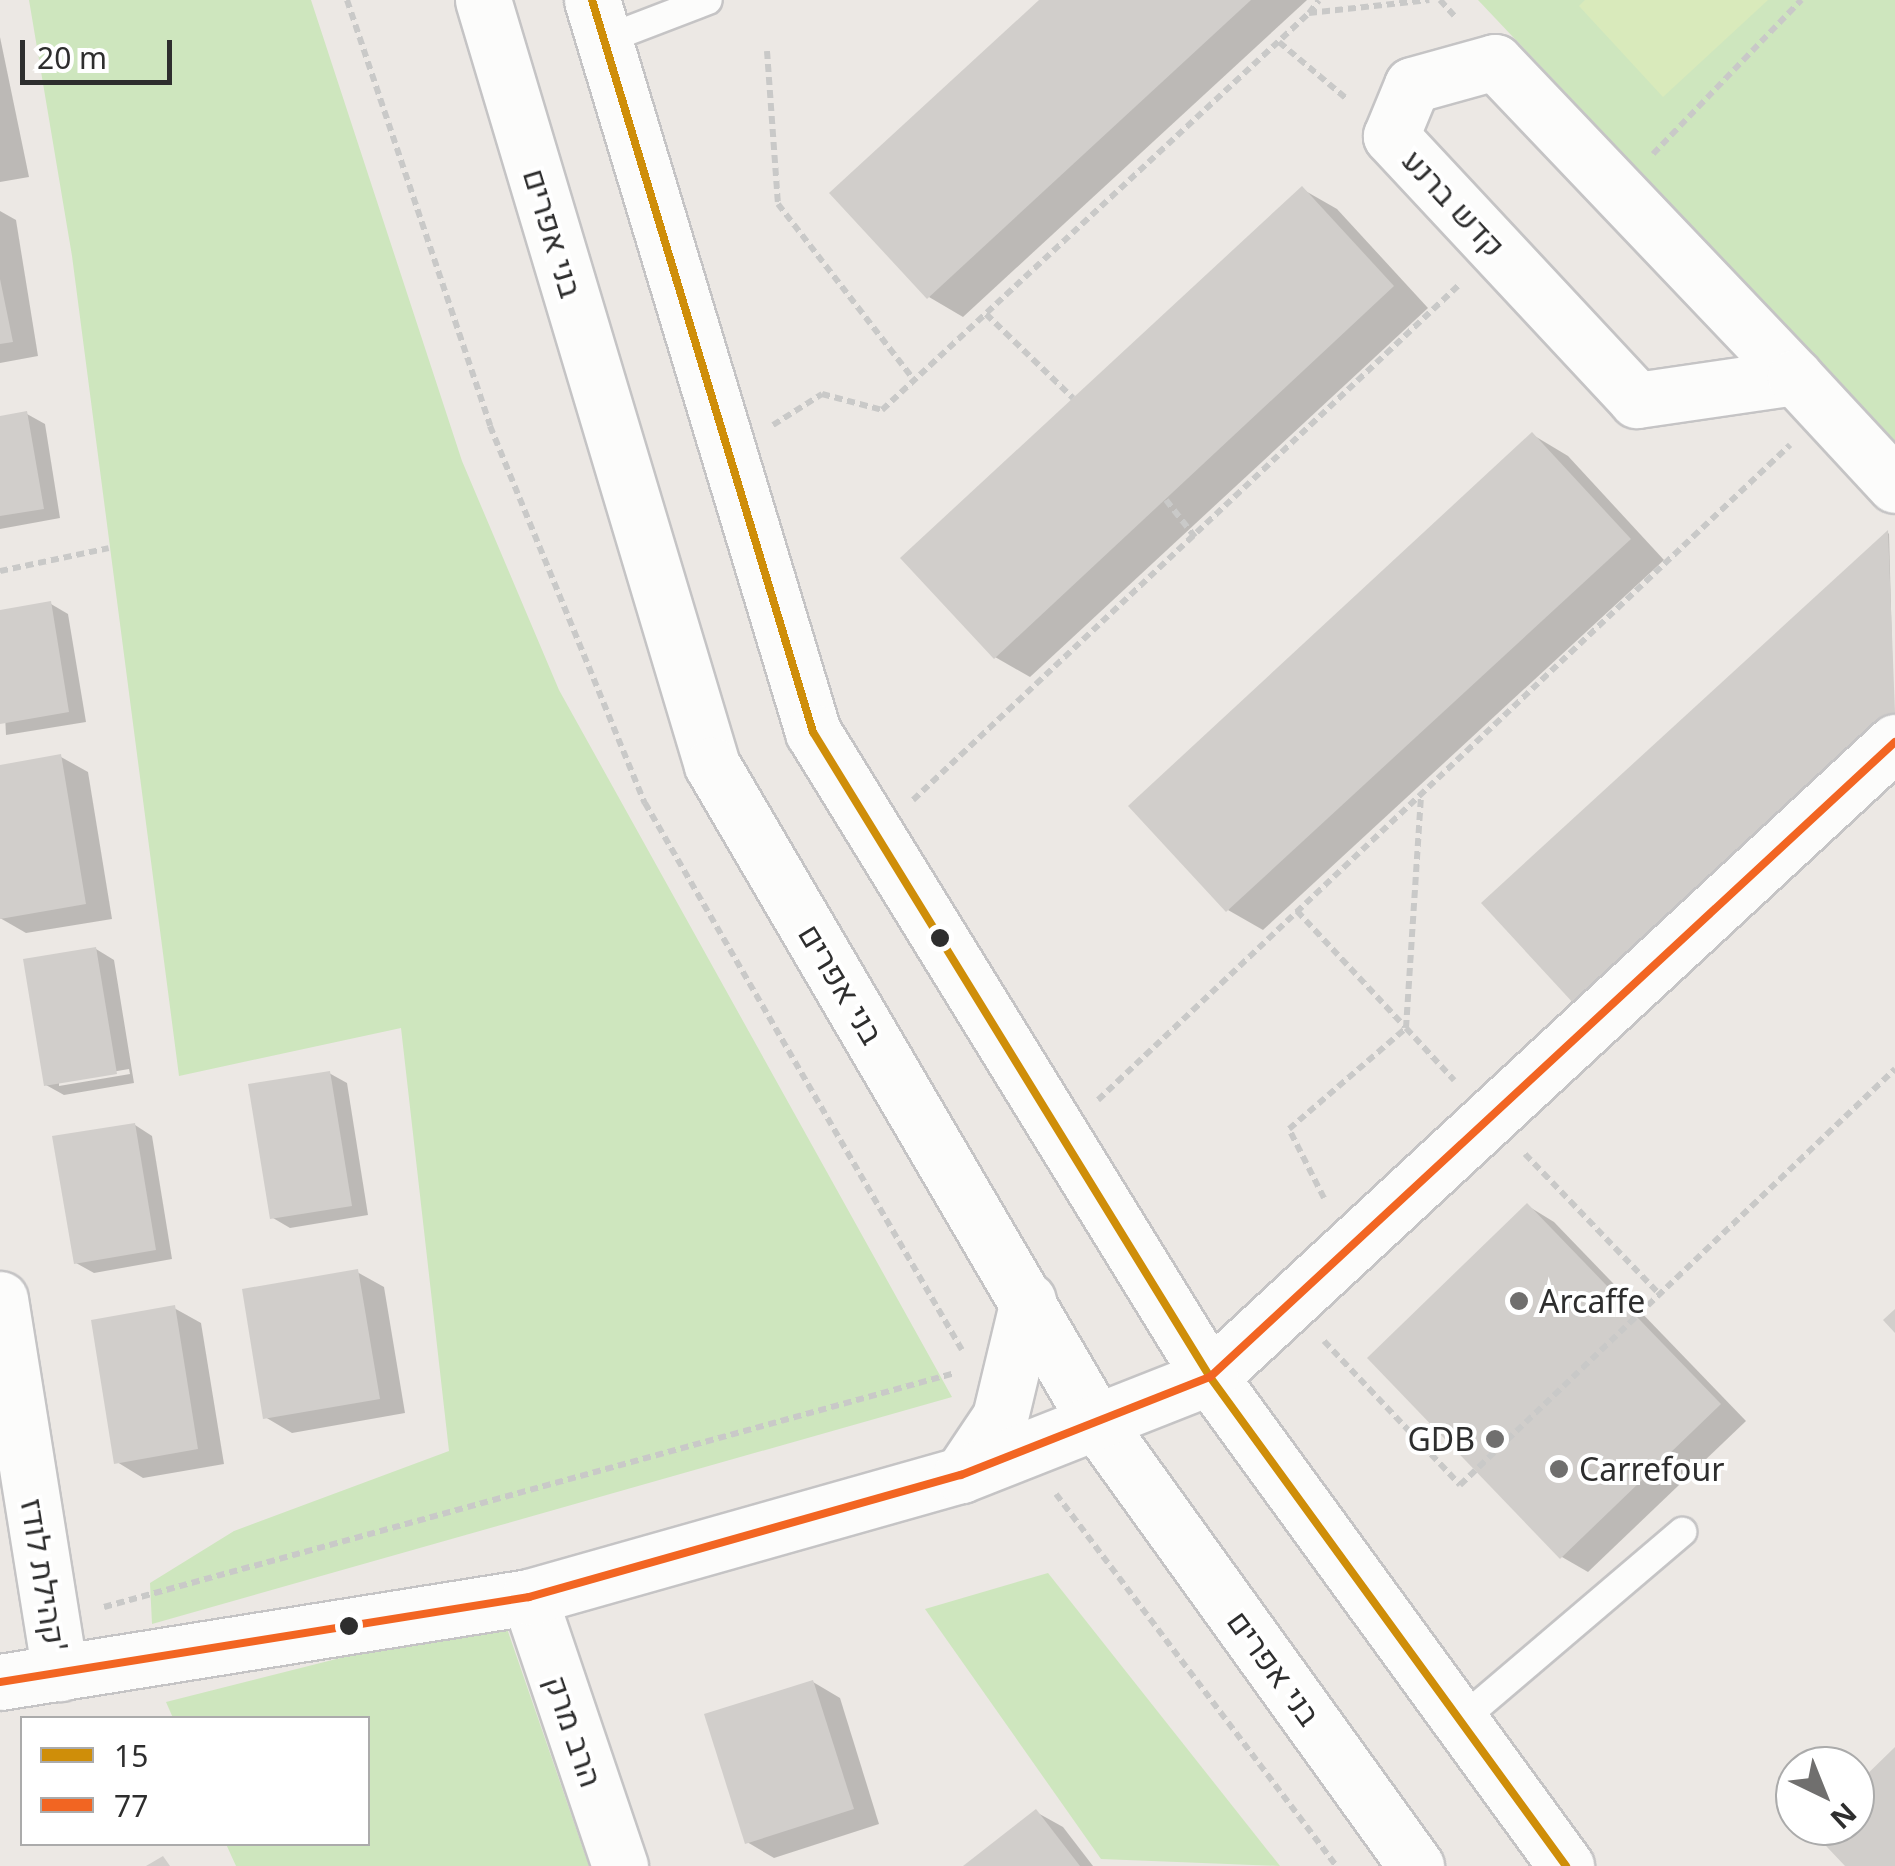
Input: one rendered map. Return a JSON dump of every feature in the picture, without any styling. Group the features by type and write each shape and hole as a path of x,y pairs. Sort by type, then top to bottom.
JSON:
{"main road":[{"name":"בני אפרים","path":"483,0 712,765 1097,1423 1416,1866"},
{"path":"598,20 812,732 1210,1377 1566,1866"},
{"name":"קדש ברנע","path":"1811,394 1636,400 1391,136 1412,86 1495,62 1811,394 1895,485"},
{"path":"0,1682 56,1647 529,1597 961,1475 1210,1377 1895,742"},
{"name":"קהילת לודז'","path":"0,1299 56,1647"},
{"path":"961,1475 1000,1417 1028,1300"},
{"name":"הרב מרק","path":"529,1597 620,1866"}],"lane":[{"path":"598,20 708,0"},
{"path":"1460,1721 1682,1532"}],"path":[{"path":"729,454 822,394 882,410 1309,14 1319,0"},
{"path":"1309,14 1429,0"},
{"path":"1617,190 1801,0"},
{"path":"1279,42 1391,136"},
{"path":"768,51 778,204 914,380"},
{"path":"875,834 1195,537 1496,249"},
{"path":"986,314 1073,398"},
{"path":"1061,1135 1421,795 1811,394"},
{"path":"1166,500 1195,537"},
{"path":"0,571 109,548"},
{"path":"1348,1249 1289,1129 1406,1028 1421,795"},
{"path":"1298,911 1489,1118 1660,1295"},
{"path":"1289,1304 1460,1485 1895,1069"},
{"path":"56,1647 972,1368"}],"green space":[{"path":"29,0 311,0 462,461 559,690 952,1397 152,1624 150,1583 234,1531 449,1451 401,1028 179,1076 72,256"},
{"path":"1478,0 1895,0 1895,441"},
{"path":"1585,0 1768,0 1663,97 1579,6"},
{"path":"1048,1573 1280,1866 1101,1859 925,1609"},
{"path":"503,1617 589,1866 236,1866 227,1846 370,1846 370,1716 172,1716 166,1702"}],"building":[{"path":"1039,0 1251,0 927,299 829,193"},
{"path":"1302,186 1394,286 994,659 900,558"},
{"path":"0,279 13,342 0,344"},
{"path":"27,411 44,509 0,516 0,416"},
{"path":"1532,432 1631,539 1226,912 1128,806"},
{"path":"1888,530 1895,713 1575,1005 1481,903"},
{"path":"51,601 69,712 0,724 0,610"},
{"path":"61,754 86,904 0,919 0,765"},
{"path":"96,947 117,1074 44,1086 23,959"},
{"path":"330,1071 352,1206 270,1219 248,1084"},
{"path":"135,1123 156,1250 74,1264 52,1136"},
{"path":"1527,1203 1721,1404 1560,1559 1367,1358"},
{"path":"358,1269 380,1399 263,1419 242,1289"},
{"path":"175,1305 198,1449 114,1464 91,1320"},
{"path":"1895,1309 1895,1333 1883,1320"},
{"path":"813,1680 854,1809 745,1844 704,1714"},
{"path":"1895,1747 1895,1866 1845,1866 1826,1846 1875,1846 1875,1766"},
{"path":"1036,1809 1080,1866 963,1866"},
{"path":"163,1856 170,1866 146,1866"}],"transit line":[{"name":"15","path":"592,0 813,732 1210,1377 1566,1866"},
{"name":"77","path":"0,1682 529,1597 961,1475 1210,1377 1895,742"}],"place":[{"name":"Arcaffe","path":"1519,1301"},
{"name":"GDB","path":"1495,1439"},
{"name":"Carrefour","path":"1559,1469"}]}
